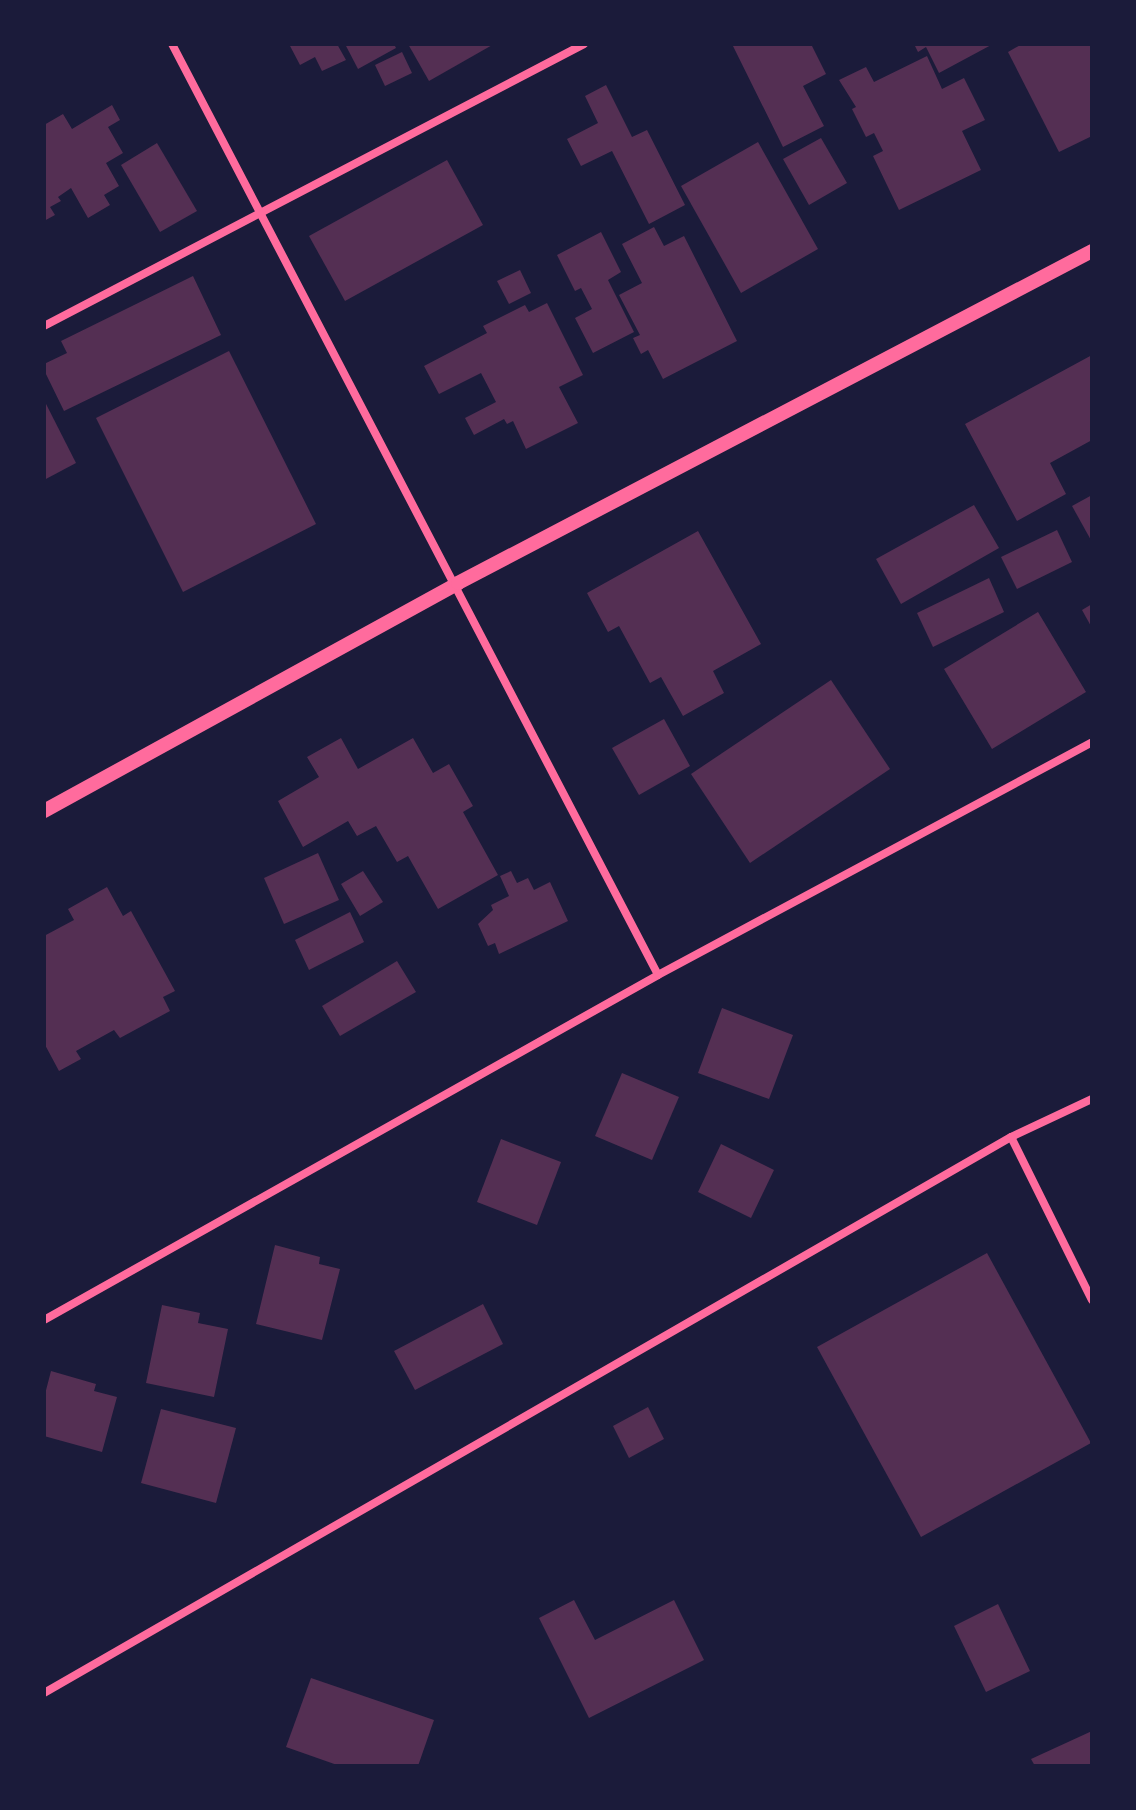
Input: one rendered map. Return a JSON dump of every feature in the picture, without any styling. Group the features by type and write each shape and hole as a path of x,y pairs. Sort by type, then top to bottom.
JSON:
{"street":[{"path":"172,44 458,583 658,975"},
{"path":"44,326 584,44"},
{"path":"44,811 458,583 1092,251"},
{"path":"44,1320 658,975 1092,742"},
{"path":"44,1693 1011,1137 1092,1099"},
{"path":"1011,1137 1092,1300"}],"building":[{"path":"289,44 337,44 346,60 322,71 315,57 300,65"},
{"path":"345,44 394,44 396,48 358,69"},
{"path":"408,44 494,44 429,81"},
{"path":"732,44 811,44 826,74 803,86 824,126 783,147"},
{"path":"914,44 993,44 939,73 926,47 918,52"},
{"path":"1022,44 1092,44 1092,136 1059,152 1008,52"},
{"path":"402,52 412,73 385,86 375,65"},
{"path":"927,56 942,89 964,78 985,120 962,131 981,170 899,210 873,156 883,151 874,133 866,137 852,109 856,107 839,80 866,67 874,82"},
{"path":"606,85 632,137 647,130 685,205 649,224 612,151 581,166 567,139 598,123 585,96"},
{"path":"112,105 120,120 108,127 123,153 106,163 119,186 104,195 110,205 88,218 71,188 58,197 61,201 50,207 55,215 44,221 44,125 63,114 72,129"},
{"path":"821,138 847,183 809,205 783,159"},
{"path":"758,142 818,249 741,293 681,186"},
{"path":"157,143 197,211 160,232 121,165"},
{"path":"447,160 483,225 345,301 309,236"},
{"path":"654,227 664,246 684,236 737,341 663,379 648,350 641,354 633,338 640,335 619,295 642,283 622,244"},
{"path":"601,232 621,272 608,280 634,332 593,353 575,318 592,309 581,288 575,291 557,255"},
{"path":"520,270 531,293 509,304 497,281"},
{"path":"193,276 221,335 64,411 44,370 44,364 67,353 61,341"},
{"path":"547,303 583,375 559,387 578,423 526,449 513,421 507,424 504,419 474,435 465,418 496,402 481,373 439,394 424,366 487,333 483,326 525,305 529,312"},
{"path":"229,351 316,524 183,592 96,418"},
{"path":"1092,355 1092,440 1050,463 1066,494 1017,521 965,424"},
{"path":"44,400 76,463 44,480"},
{"path":"1092,495 1092,542 1072,506"},
{"path":"974,505 999,548 901,604 876,559"},
{"path":"1057,530 1072,562 1017,589 1001,557"},
{"path":"698,531 761,644 713,671 724,693 683,716 661,677 650,683 619,626 608,632 587,593"},
{"path":"989,578 1004,612 933,647 917,613"},
{"path":"1092,604 1092,628 1082,610"},
{"path":"1038,612 1086,692 992,749 944,669"},
{"path":"831,680 890,769 750,863 691,774"},
{"path":"664,719 690,766 639,795 612,748"},
{"path":"341,738 358,769 413,738 433,773 449,764 473,806 463,812 498,875 438,909 408,856 397,862 376,826 357,836 348,821 303,847 278,801 319,777 307,757"},
{"path":"318,853 339,900 284,924 264,878"},
{"path":"363,871 383,902 360,916 341,884"},
{"path":"511,871 517,883 528,878 534,890 550,882 568,921 499,954 495,943 488,946 478,924 493,910 491,905 509,896 500,876"},
{"path":"107,887 123,916 131,911 175,991 163,997 170,1011 120,1038 114,1030 76,1051 81,1059 59,1071 44,1043 44,936 74,920 68,909"},
{"path":"350,912 364,942 309,970 295,940"},
{"path":"397,961 416,992 340,1036 322,1006"},
{"path":"722,1008 793,1035 769,1099 698,1073"},
{"path":"622,1073 679,1097 652,1160 595,1136"},
{"path":"501,1139 561,1162 537,1225 477,1202"},
{"path":"721,1144 774,1170 751,1218 698,1192"},
{"path":"275,1245 320,1257 319,1264 340,1269 322,1340 256,1324"},
{"path":"987,1253 1091,1443 921,1537 817,1347"},
{"path":"483,1304 503,1344 415,1390 394,1351"},
{"path":"162,1305 200,1313 198,1323 228,1329 214,1397 146,1383"},
{"path":"51,1371 96,1384 94,1391 117,1397 102,1452 44,1436 44,1398"},
{"path":"648,1407 664,1439 629,1458 613,1426"},
{"path":"161,1409 236,1428 216,1503 141,1483"},
{"path":"574,1600 595,1640 674,1600 704,1660 589,1718 539,1618"},
{"path":"998,1604 1030,1671 986,1692 954,1626"},
{"path":"311,1678 434,1720 418,1766 340,1766 286,1747"},
{"path":"1092,1731 1092,1766 1035,1766 1031,1759"}]}
